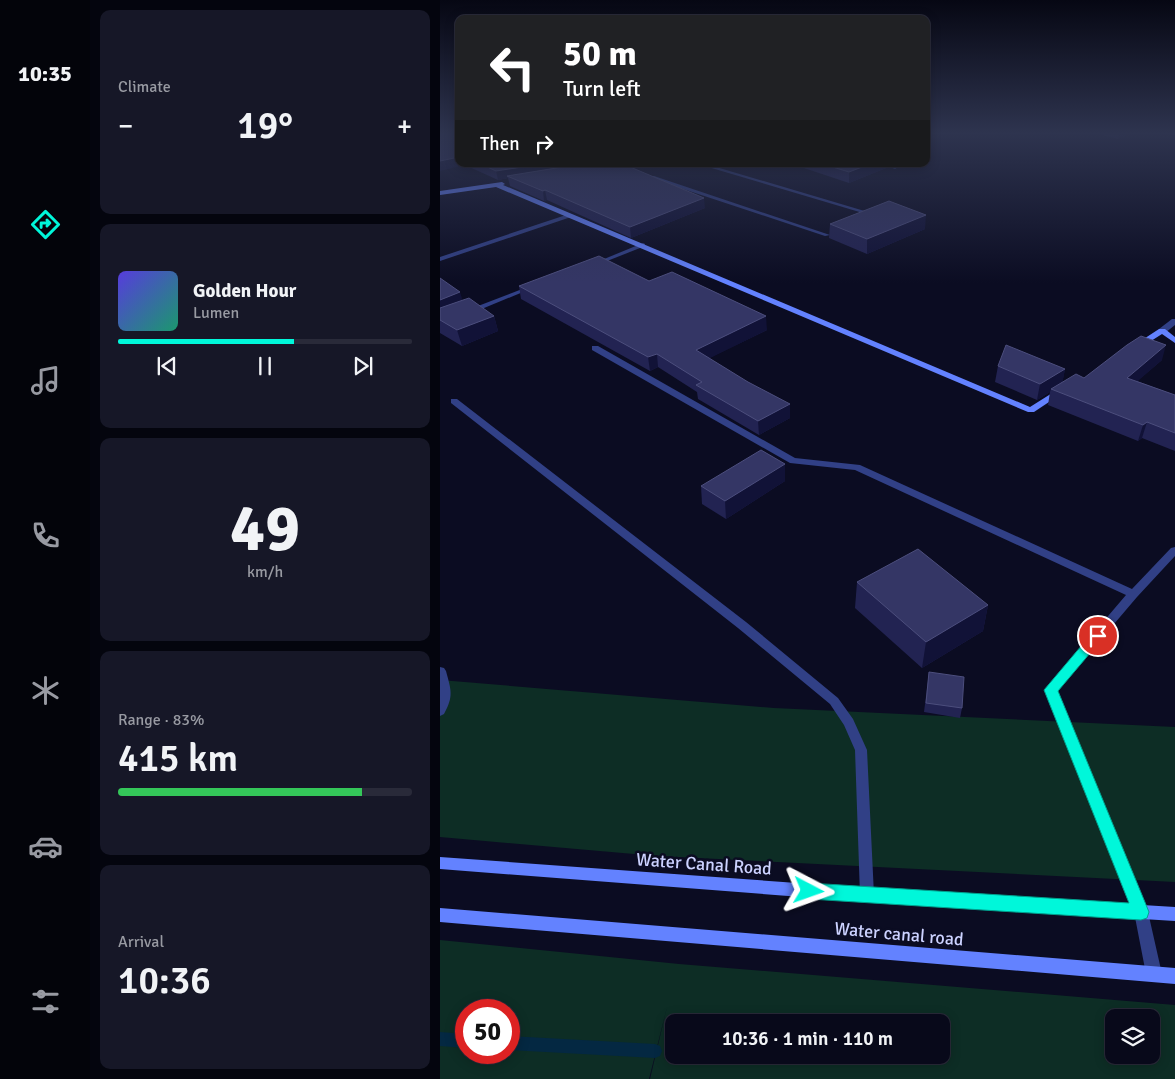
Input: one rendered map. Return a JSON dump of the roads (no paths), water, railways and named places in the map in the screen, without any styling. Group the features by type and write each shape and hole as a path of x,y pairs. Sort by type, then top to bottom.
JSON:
{"street":[{"path":"669,182 827,235"},
{"path":"764,182 878,216"},
{"path":"440,193 506,183"},
{"path":"497,185 1031,410 1064,390"},
{"path":"440,259 569,216"},
{"path":"588,266 643,245"},
{"path":"458,315 542,284"},
{"path":"1129,351 1175,321"},
{"path":"1162,331 1175,341"},
{"path":"595,348 792,461 857,466 1133,594"},
{"path":"454,401 742,625 834,701 849,723 861,750 867,895"},
{"path":"1154,974 1141,912 1051,690 1133,594 1175,550"},
{"path":"440,671 446,692 440,711"},
{"name":"Water Canal Road","path":"440,863 867,895 1175,914"},
{"name":"Water canal road","path":"440,916 1175,976"}],"waterway":[{"path":"440,1039 455,1040"},
{"path":"520,1044 655,1051"}]}
